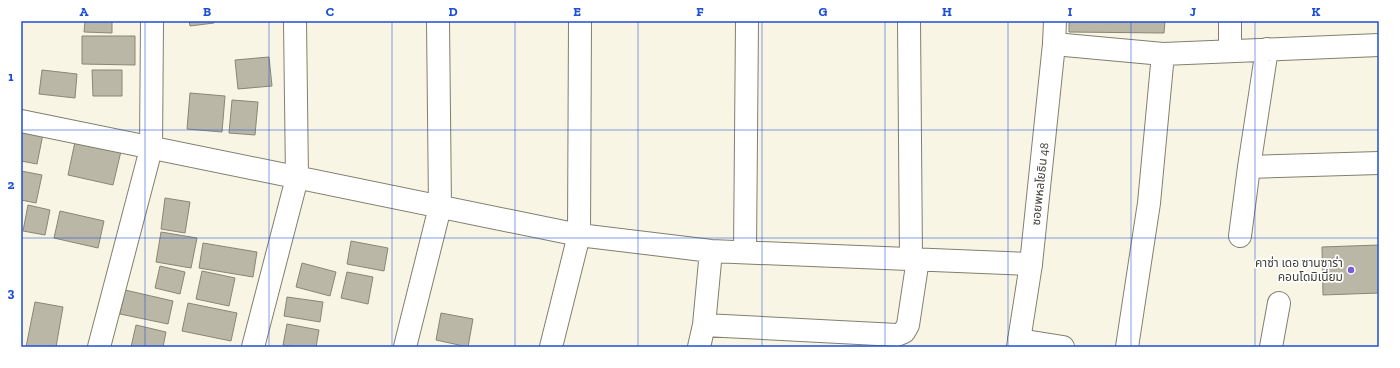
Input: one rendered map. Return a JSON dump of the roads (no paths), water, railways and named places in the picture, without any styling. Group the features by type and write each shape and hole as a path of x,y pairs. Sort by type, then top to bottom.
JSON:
{"street":[{"path":"99,347 151,149 152,21"},
{"path":"254,347 297,178 295,21"},
{"path":"405,347 440,207 438,21"},
{"path":"550,347 579,235 580,21"},
{"path":"745,252 747,21"},
{"path":"704,324 897,335 904,332 908,325 914,259 909,21"},
{"name":"ซอยพหลโยธิน 48","path":"1019,343 1031,264 1054,44 1055,21"},
{"path":"1230,21 1230,51"},
{"path":"1054,44 1163,54 1379,45"},
{"path":"1240,236 1267,50"},
{"path":"1127,347 1149,203 1163,54"},
{"path":"21,121 151,149 579,235 711,251 1031,264"},
{"path":"1249,167 1379,163"},
{"path":"699,347 704,324 711,251"},
{"path":"1271,347 1279,302"},
{"path":"1019,343 1063,347"}],"place":[{"name":"คาซ่า เดอ ซานซาร่า คอนโดมิเนี่ยม","path":"1351,270"}]}
